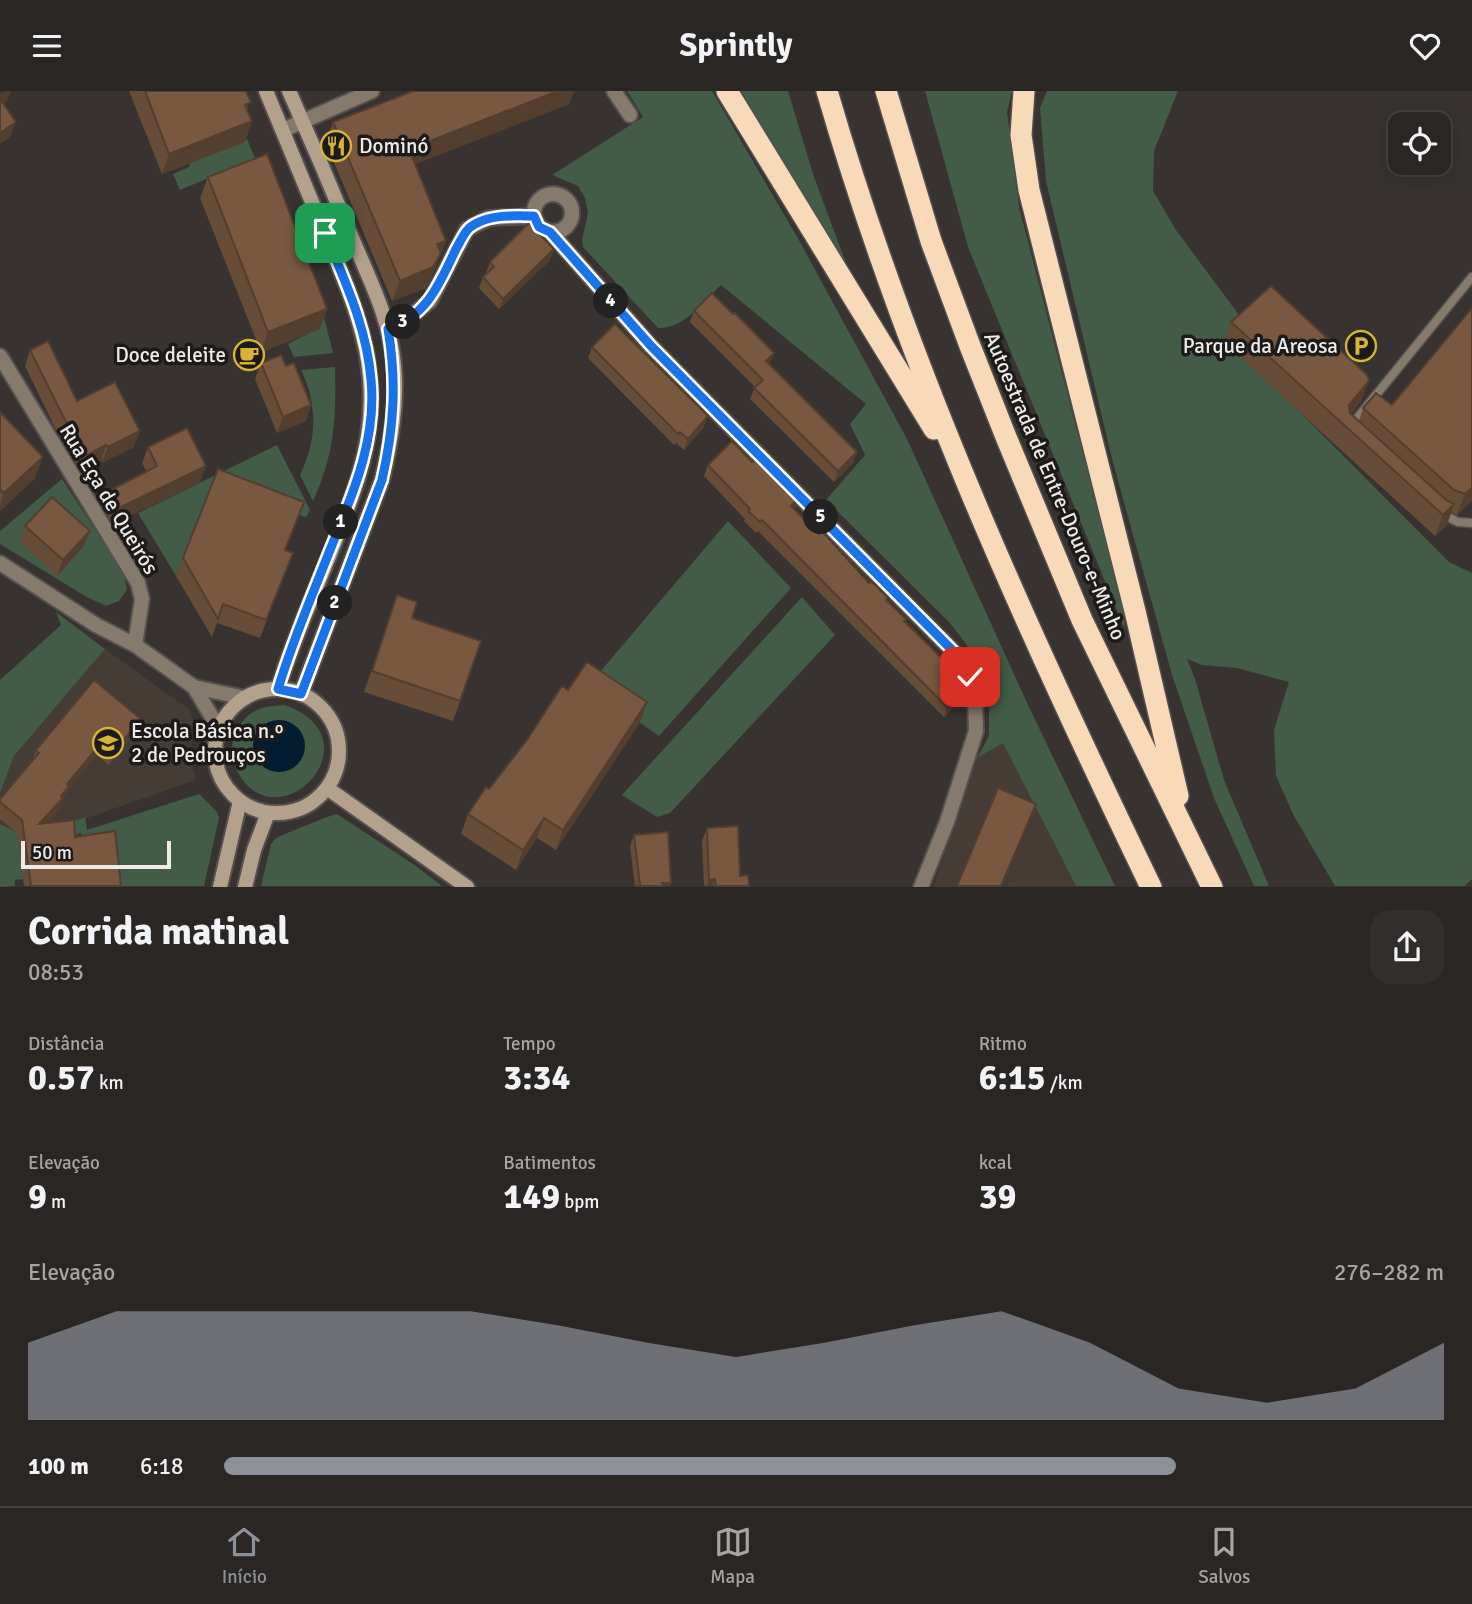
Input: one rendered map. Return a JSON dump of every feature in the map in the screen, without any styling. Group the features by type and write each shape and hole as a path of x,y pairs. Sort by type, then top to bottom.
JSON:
{"highway":[{"path":"726,91 961,473"},
{"path":"827,91 877,250 961,473 1151,887"},
{"name":"Autoestrada de Entre-Douro-e-Minho","path":"886,91 931,241 1011,449 1082,620 1212,887"},
{"path":"1024,91 1021,135 1029,190 1135,611 1185,829"}],"main road":[{"path":"266,91 355,305 366,343 372,381 372,412 359,474 289,651 278,689"},
{"path":"289,91 374,289 388,329 394,363 395,396 390,448 382,480 301,694"},
{"path":"278,689 301,694 317,704 329,718 337,735 337,762 327,788 315,800 285,813 268,813 253,809 240,801 222,781 216,767 216,736 232,709 255,693 278,689"},
{"path":"327,788 467,887"},
{"path":"220,887 240,801"},
{"path":"245,887 254,850 268,813"}],"street":[{"path":"283,130 372,91"},
{"path":"614,91 630,115"},
{"path":"550,232 563,229 571,220 572,207 564,197 552,193 540,198 534,209 539,227 550,232 651,346 962,660 975,695 976,731 947,822 921,887"},
{"path":"388,329 400,325 430,301 467,229 489,218 534,216"},
{"name":"Rua Eça de Queirós","path":"0,356 138,583 142,599 135,645"},
{"path":"0,374 16,386"},
{"path":"0,563 96,625 135,645 194,687 210,712 216,736"},
{"path":"194,687 245,698"}],"lane":[{"path":"1357,438 1347,429 1472,277"},
{"path":"1433,507 1443,516 1458,522 1472,523"}],"shaded area":[{"name":"Escola Básica n.º 2 de Pedrouços","path":"105,649 190,710 194,724 190,756 196,780 30,838 0,824 0,793 14,756"},
{"path":"1003,742 1076,886 933,887 977,758"}],"green space":[{"path":"627,91 712,91 800,242 907,439 1028,705 1115,886 1076,886 1003,743 977,758 989,736 989,702 975,656 950,623 826,500 865,455 850,424 866,404 721,285 685,319 658,328 583,247 588,213 585,198 578,186 552,175 643,117"},
{"path":"741,91 788,91 814,177 850,274"},
{"path":"925,91 1012,91 1007,112 1019,207 1124,612 1125,630 968,247"},
{"path":"1047,91 1178,91 1154,151 1153,191 1176,230 1242,319 1260,372 1449,562 1472,573 1472,879 1465,886 1335,886 1294,816 1276,776 1274,730 1289,682 1237,668 1202,665 1187,659 1224,780 1269,886 1254,886 1214,798 1172,675 1112,459 1046,181 1040,108"},
{"path":"247,139 264,180 216,175 180,190 173,174 189,167 190,163"},
{"path":"324,317 333,353 294,357 288,344 319,328"},
{"path":"335,367 333,435 326,467 313,501 300,475 310,449 313,423 313,409 301,370"},
{"path":"277,445 310,510 306,517 299,515 297,521 212,487 176,576 138,513"},
{"path":"62,479 124,574 127,590 119,601 106,606 85,596 0,544 0,531"},
{"path":"728,521 791,588 659,736 588,686"},
{"path":"802,597 835,635 670,813 657,817 622,795"},
{"path":"56,612 105,649 14,756 0,793 0,680 61,625"},
{"path":"285,705 312,721 323,741 322,761 311,780 294,793 274,797 253,790 236,769 232,745 241,723 253,712"},
{"path":"199,794 217,812 219,818 204,886 115,886 83,849 81,833 69,837 43,833 85,817 87,830"},
{"path":"337,814 442,886 261,886 271,844 275,839"},
{"path":"0,824 30,838 24,879 15,880 15,886 0,887"}],"water":[{"path":"279,720 298,727 305,746 298,765 279,772 260,765 253,746 260,727"}],"building":[{"path":"145,91 246,91 251,102 245,105 252,121 169,154"},
{"path":"413,91 558,91 409,149 446,241 437,244 441,253 433,267 400,281 333,122"},
{"path":"0,99 16,122 0,133"},
{"path":"267,154 327,309 268,332 208,177"},
{"path":"529,223 554,249 503,299 483,277 494,267 490,262"},
{"path":"1271,286 1367,375 1369,381 1349,405 1350,413 1446,500 1454,504 1443,515 1231,322"},
{"path":"712,293 774,353 766,361 857,452 838,471 754,388 763,380 694,311"},
{"path":"1472,308 1472,488 1465,494 1454,490 1363,408 1376,393 1392,405"},
{"path":"615,324 708,416 688,439 680,432 678,434 592,347"},
{"path":"48,341 77,401 115,382 140,431 87,455 63,416 30,350"},
{"path":"281,355 286,366 294,363 311,405 283,417 261,363"},
{"path":"0,412 43,457 4,493 0,489"},
{"path":"187,428 206,466 119,508 109,491 157,466 148,447"},
{"path":"732,441 752,462 758,456 777,475 799,498 791,506 819,534 822,531 869,583 871,581 888,598 886,600 906,619 904,621 969,685 947,707 762,520 760,522 748,511 750,509 708,465"},
{"path":"218,469 304,502 285,550 293,553 266,620 223,604 218,619 183,558"},
{"path":"52,497 90,531 63,560 25,526"},
{"path":"397,595 417,602 412,618 481,641 460,701 372,671"},
{"path":"587,662 647,702 563,830 544,818 523,850 468,814 486,787 489,789 527,740 562,686 568,690"},
{"path":"94,680 141,719 114,752 102,742 67,784 69,786 61,796 63,798 39,824 74,820 75,837 115,831 121,886 31,886 22,820 0,802 0,799 39,753 36,750"},
{"path":"998,788 1036,804 1001,886 957,886"},
{"path":"738,826 740,876 748,875 749,886 716,886 715,879 709,880 707,828"},
{"path":"668,832 671,883 662,883 662,886 634,886 640,885 634,835"}],"place":[{"name":"Dominó","path":"336,146"},
{"name":"Parque da Areosa","path":"1361,346"},
{"name":"Doce deleite","path":"249,355"},
{"name":"Escola Básica n.º 2 de Pedrouços","path":"108,743"}],"route":[{"path":"325,233 355,305 366,343 372,381 372,412 367,445 350,501 289,651 278,689 301,694 382,480 390,448 395,396 394,363 388,329 400,325 430,301 467,229 489,218 512,216 534,216 539,227 550,232 651,346 962,660 970,677"}]}
